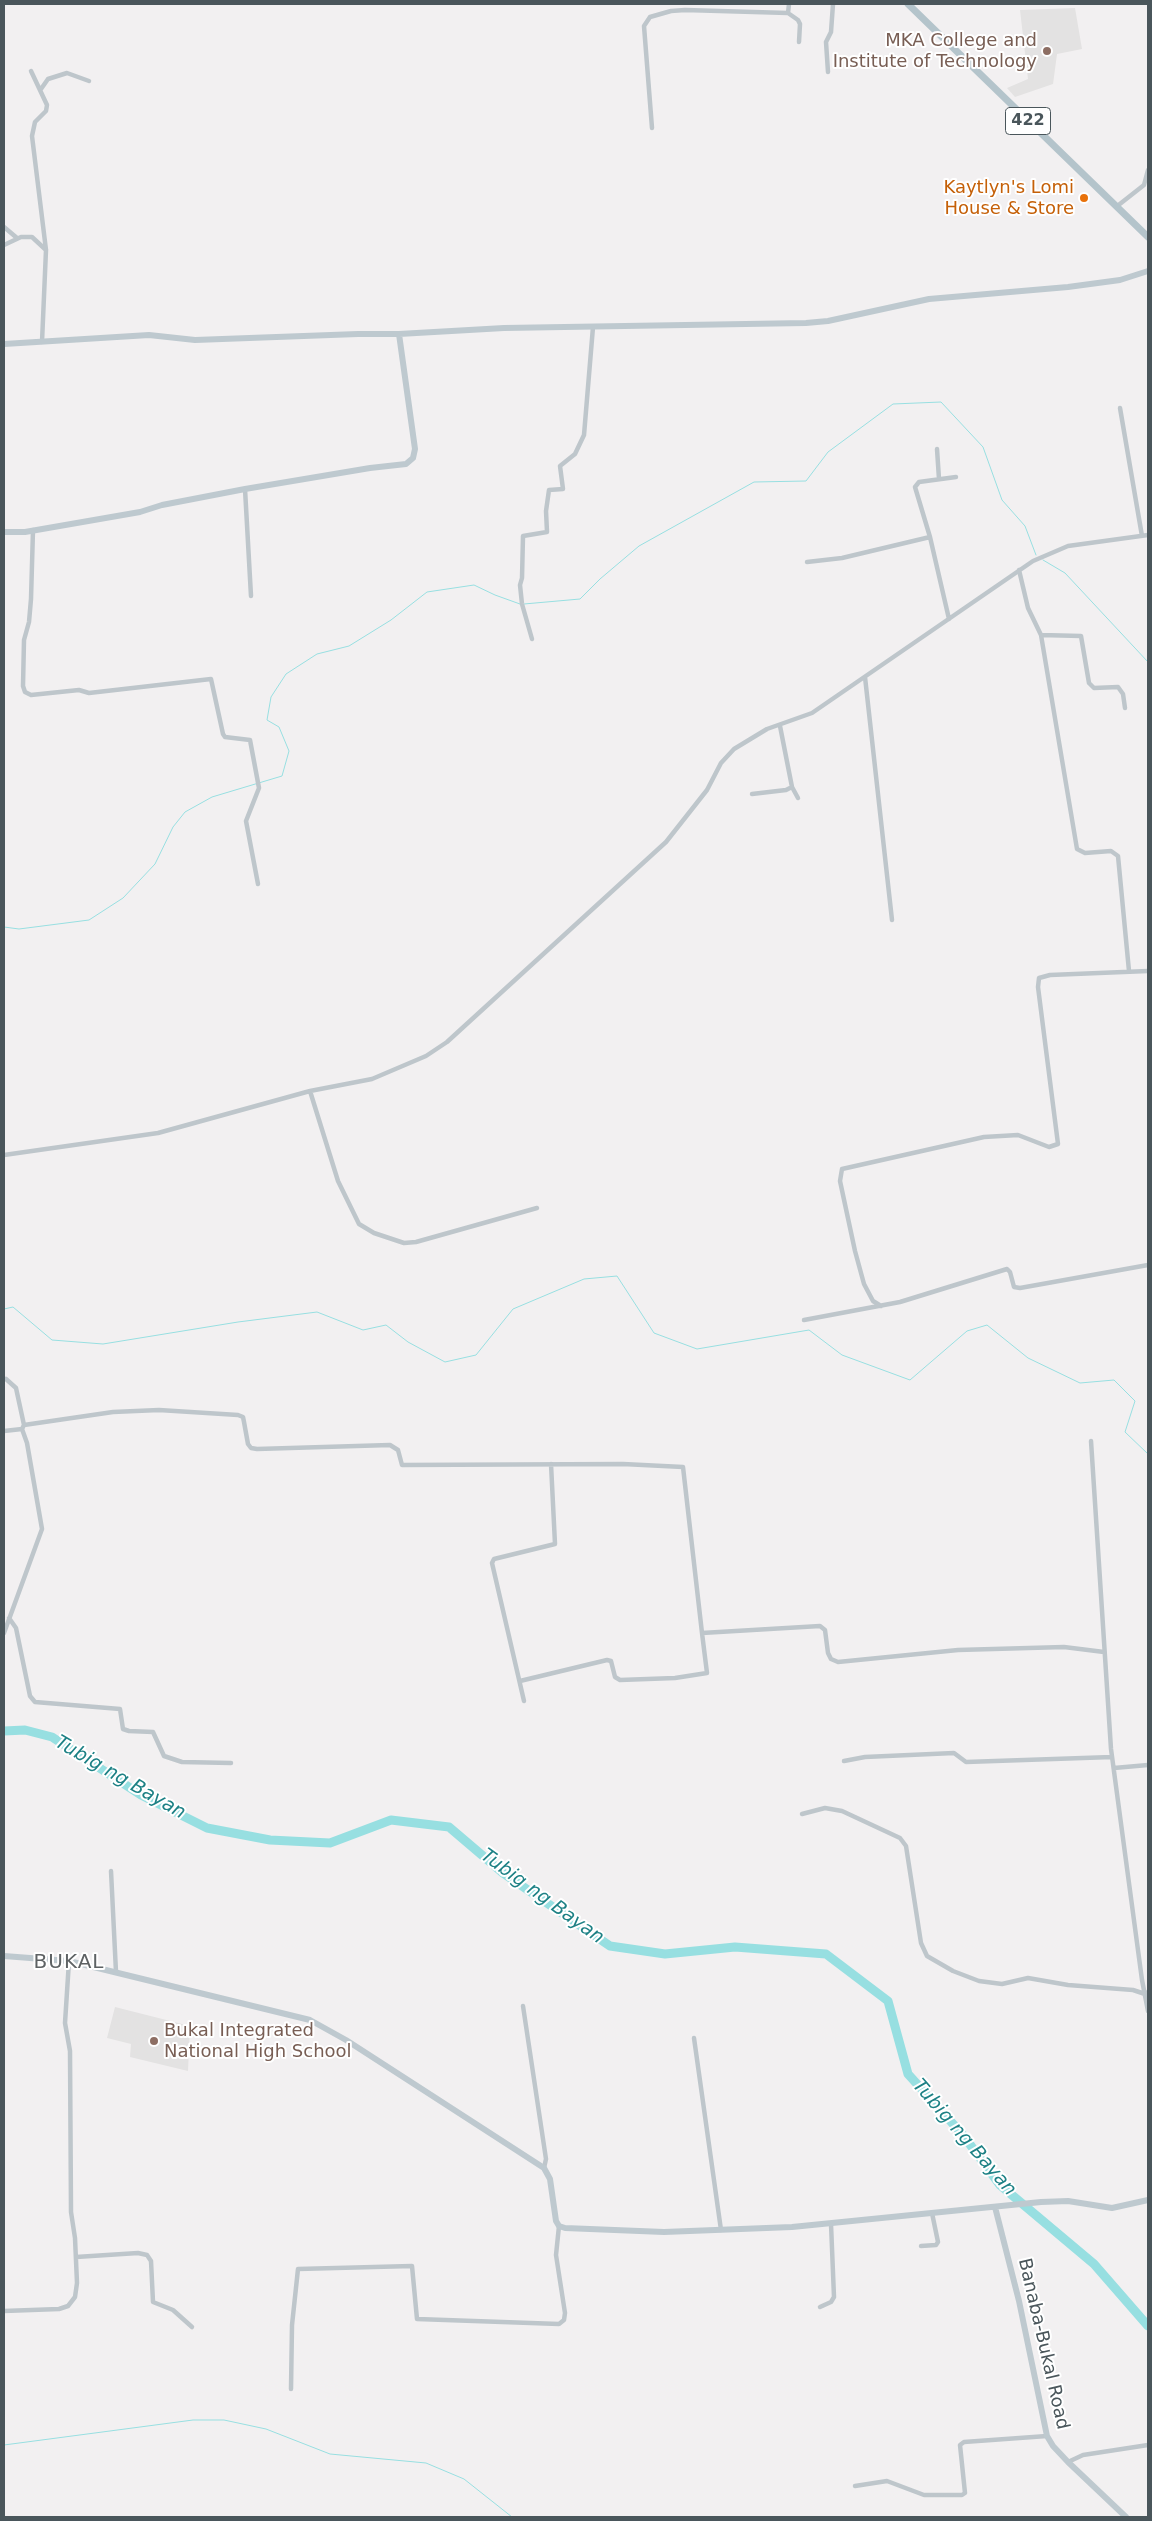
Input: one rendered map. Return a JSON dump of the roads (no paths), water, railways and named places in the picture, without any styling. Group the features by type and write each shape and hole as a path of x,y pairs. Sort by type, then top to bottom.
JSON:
{"main road":[{"name":"422","path":"908,4 1115,208 1148,237"}],"street":[{"path":"788,13 789,4"},
{"path":"828,72 826,42 832,32 833,4"},
{"path":"652,128 644,26 650,17 685,10 788,13 800,24 799,42"},
{"path":"31,71 47,105 46,111 35,122 32,136 46,250 42,342"},
{"path":"41,89 48,79 67,73 89,81"},
{"path":"1115,208 1144,186 1148,170"},
{"path":"4,227 17,238"},
{"path":"4,244 17,238 32,237 46,250"},
{"path":"4,344 149,335 195,340 399,334 504,328 828,321 929,299 1068,287 1120,280 1148,271"},
{"path":"532,639 522,604 520,585 522,578 523,536 547,532 546,504 549,490 562,489 560,466 575,454 584,435 593,327"},
{"path":"4,532 32,530 140,512 165,504 245,489 370,468 406,464 413,458 415,449 399,334"},
{"path":"1120,408 1142,536"},
{"path":"937,449 939,479"},
{"path":"949,619 930,536 915,487 919,482 956,477"},
{"path":"245,489 252,596"},
{"path":"32,530 32,599 24,640 25,692 31,695 79,690 89,693 212,679 223,734 225,737 250,740 259,788 246,821 258,884"},
{"path":"4,1155 147,1136 310,1091 372,1079 440,1048 666,842 707,790 721,763 734,749 767,729 780,726 812,713 1033,561 1068,546 1148,535"},
{"path":"807,562 842,558 930,536"},
{"path":"1019,570 1030,612 1041,635 1075,844 1080,852 1112,851 1118,856 1129,971"},
{"path":"1041,635 1081,636 1089,683 1094,688 1118,687 1123,694 1125,708"},
{"path":"865,677 892,920"},
{"path":"780,726 792,787 798,798"},
{"path":"752,794 786,790 792,787"},
{"path":"882,1306 873,1301 864,1284 840,1181 842,1170 984,1137 1018,1135 1049,1147 1058,1144 1038,988 1039,978 1050,974 1148,971"},
{"path":"310,1091 338,1181 359,1224 374,1233 404,1242 416,1242 537,1208"},
{"path":"804,1320 900,1302 1007,1269 1010,1272 1014,1287 1020,1288 1148,1265"},
{"path":"4,1633 42,1529 16,1388 6,1379"},
{"path":"4,1431 113,1412 159,1410 238,1414 243,1417 248,1444 251,1448 257,1449 390,1445 398,1450 402,1465 551,1464 683,1467 707,1673 675,1678 620,1680 615,1677 611,1661 607,1660 520,1681"},
{"path":"1090,1441 1112,1757 1148,2011"},
{"path":"524,1701 492,1563 494,1558 555,1544 551,1464"},
{"path":"10,1618 16,1628 30,1696 36,1702 120,1709 123,1728 128,1731 153,1732 164,1756 182,1762 230,1763"},
{"path":"702,1632 820,1626 825,1630 828,1653 831,1659 838,1662 958,1650 1064,1647 1104,1652"},
{"path":"844,1761 865,1757 954,1753 966,1762 1112,1757"},
{"path":"1114,1768 1148,1765"},
{"path":"802,1814 825,1808 842,1811 900,1838 906,1846 921,1943 927,1956 953,1971 979,1980 1002,1984 1028,1978 1146,1993"},
{"path":"111,1871 116,1972"},
{"path":"4,1956 69,1961 310,2020 346,2040 544,2168 550,2179 559,2226 556,2255 565,2313 564,2320 559,2324 417,2320 412,2266 298,2269 292,2326 291,2389"},
{"path":"4,2311 59,2309 68,2306 75,2298 77,2283 71,2212 70,2051 65,2023 69,1961"},
{"path":"523,2006 546,2159 544,2168"},
{"path":"694,2038 721,2230"},
{"path":"559,2226 585,2230 664,2232 721,2230 831,2224 1021,2204 1068,2201 1112,2208 1148,2200"},
{"name":"Banaba-Bukal Road","path":"995,2207 1019,2301 1047,2436 1053,2446 1068,2462 1126,2517"},
{"path":"921,2246 938,2242 932,2213"},
{"path":"820,2307 831,2302 834,2297 831,2224"},
{"path":"76,2257 138,2253 147,2255 151,2261 153,2302 173,2310 192,2327"},
{"path":"855,2486 887,2481 924,2495 962,2495 965,2492 960,2445 964,2442 1047,2436"},
{"path":"1068,2462 1083,2455 1148,2445"}],"waterway":[{"path":"524,604 580,599 600,579 639,546 754,482 806,481 828,452 893,404 941,402 983,447 1002,500 1025,526 1036,555"},
{"path":"1043,560 1065,573 1148,662"},
{"path":"4,927 19,929 89,920 123,898 155,864 173,827 185,812 212,797 282,776 289,751 279,727 267,720 271,697 286,674 317,654 349,646 391,620 427,592 474,585 520,604"},
{"path":"4,1309 13,1307 52,1340 103,1344 238,1322 317,1312 363,1330 386,1325 408,1342 445,1362 476,1355 513,1309 584,1279 617,1276 654,1333 697,1349 809,1330 842,1355 910,1380 967,1331 987,1325 1028,1358 1080,1383 1114,1380 1135,1401 1125,1432 1148,1454"},
{"name":"Tubig ng Bayan","path":"4,1731 25,1730 52,1737 141,1795 207,1828 270,1840 330,1843 391,1820 449,1827 503,1873 610,1946 665,1954 735,1947 826,1954 888,2001 908,2074 963,2135 1000,2185 1094,2264 1148,2326"},
{"path":"4,2445 193,2420 224,2420 266,2429 330,2454 426,2463 464,2479 512,2517"}],"place":[{"name":"MKA College and Institute of Technology","path":"1047,51"},
{"name":"Kaytlyn's Lomi House & Store","path":"1084,198"},
{"name":"Bukal Integrated National High School","path":"154,2041"}],"district":[{"name":"BUKAL","path":"69,1963"}]}
